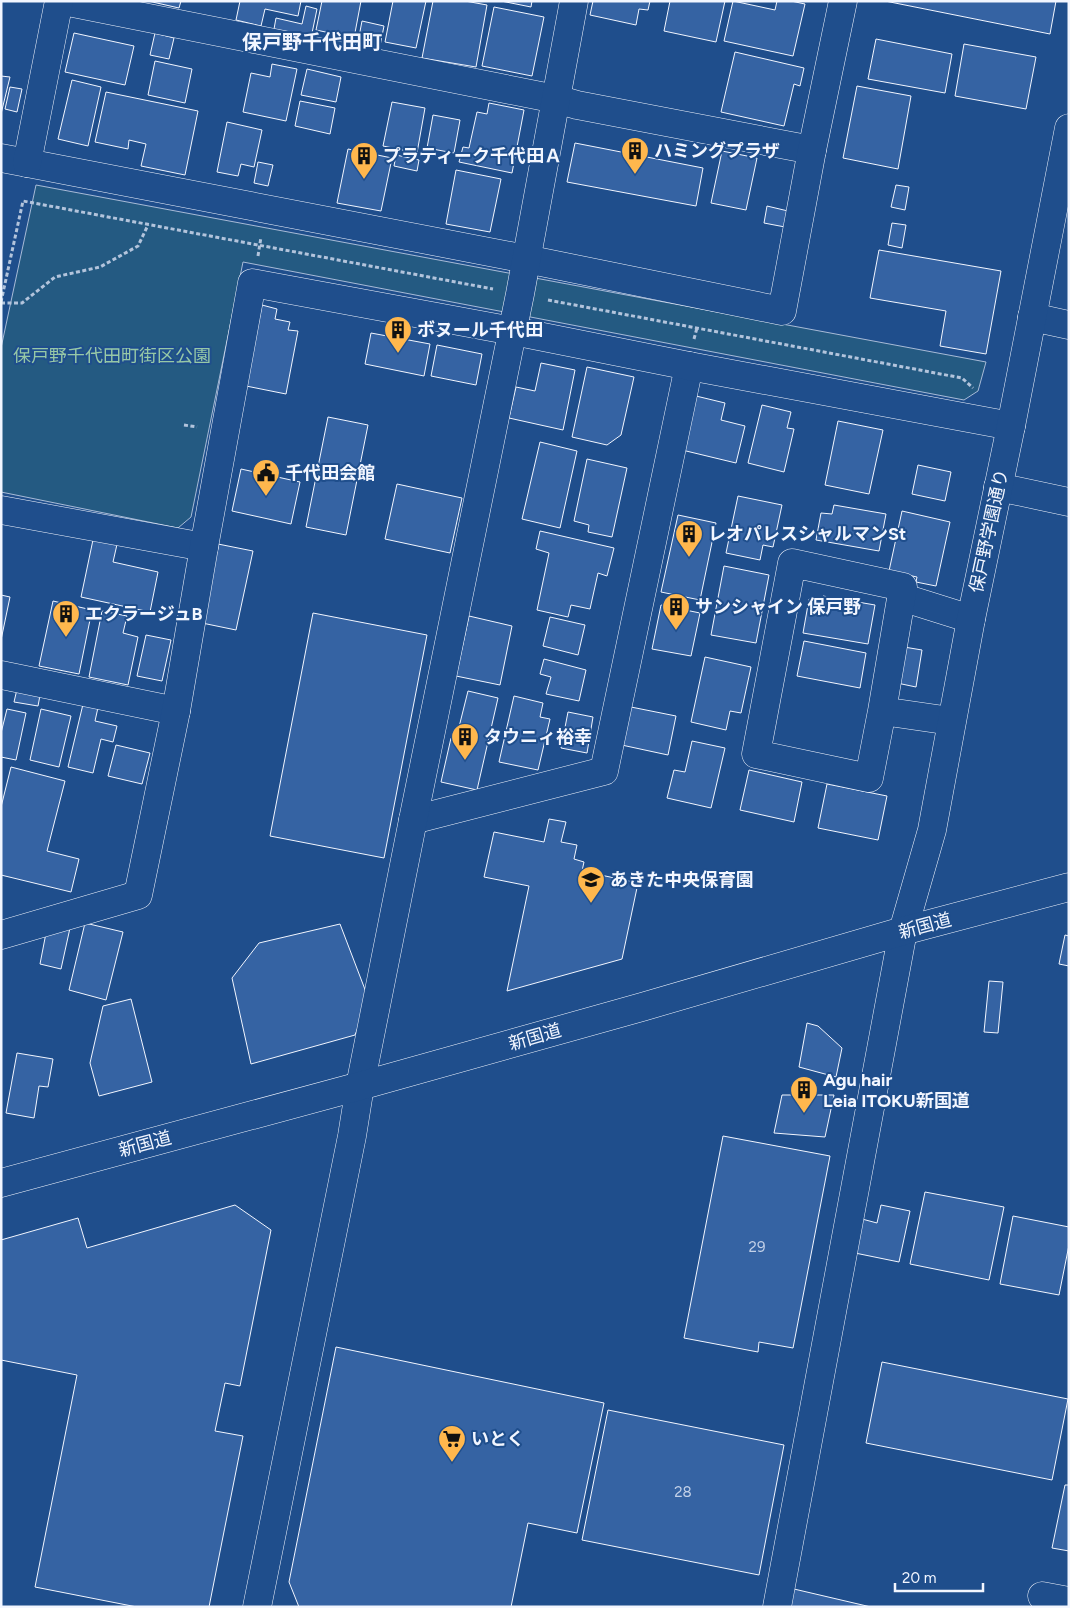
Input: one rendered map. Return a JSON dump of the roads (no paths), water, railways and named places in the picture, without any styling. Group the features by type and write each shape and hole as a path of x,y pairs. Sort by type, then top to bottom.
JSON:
{"street":[{"path":"59,1 14,160 526,259 782,311 812,150 843,1"},
{"path":"63,1 556,99 577,105 812,150"},
{"path":"257,1607 352,1136 360,1086 413,820 513,331 574,1"},
{"name":"保戸野学園通り","path":"777,1607 904,931 932,830 971,619 1032,317 1062,201 1069,128"},
{"path":"1,936 138,895 176,711 252,283 1011,426"},
{"path":"1032,317 1069,326"},
{"path":"413,820 604,771 689,366"},
{"path":"998,487 1069,502"},
{"path":"1,510 204,547"},
{"path":"792,562 903,587 882,711 869,778 756,754 792,562"},
{"path":"901,597 971,619"},
{"path":"1,675 176,711"},
{"path":"882,711 952,720"},
{"name":"新国道","path":"1,1183 360,1086 904,931 1069,887"},
{"path":"1042,1596 1069,1601"}],"place":[{"name":"ハミングプラザ","path":"635,175"},
{"name":"プラティーク千代田Ａ","path":"364,180"},
{"name":"ボヌール千代田","path":"398,354"},
{"name":"千代田会館","path":"266,497"},
{"name":"レオパレスシャルマンSt","path":"689,558"},
{"name":"サンシャイン 保戸野","path":"676,631"},
{"name":"エクラージュB","path":"66,638"},
{"name":"タウニィ裕幸","path":"465,761"},
{"name":"あきた中央保育園","path":"591,904"},
{"name":"Agu hair Leia ITOKU新国道","path":"804,1114"},
{"name":"いとく","path":"452,1463"}],"district":[{"name":"保戸野千代田町","path":"312,42"}],"park label":[{"name":"保戸野千代田町街区公園","path":"112,356"}]}
